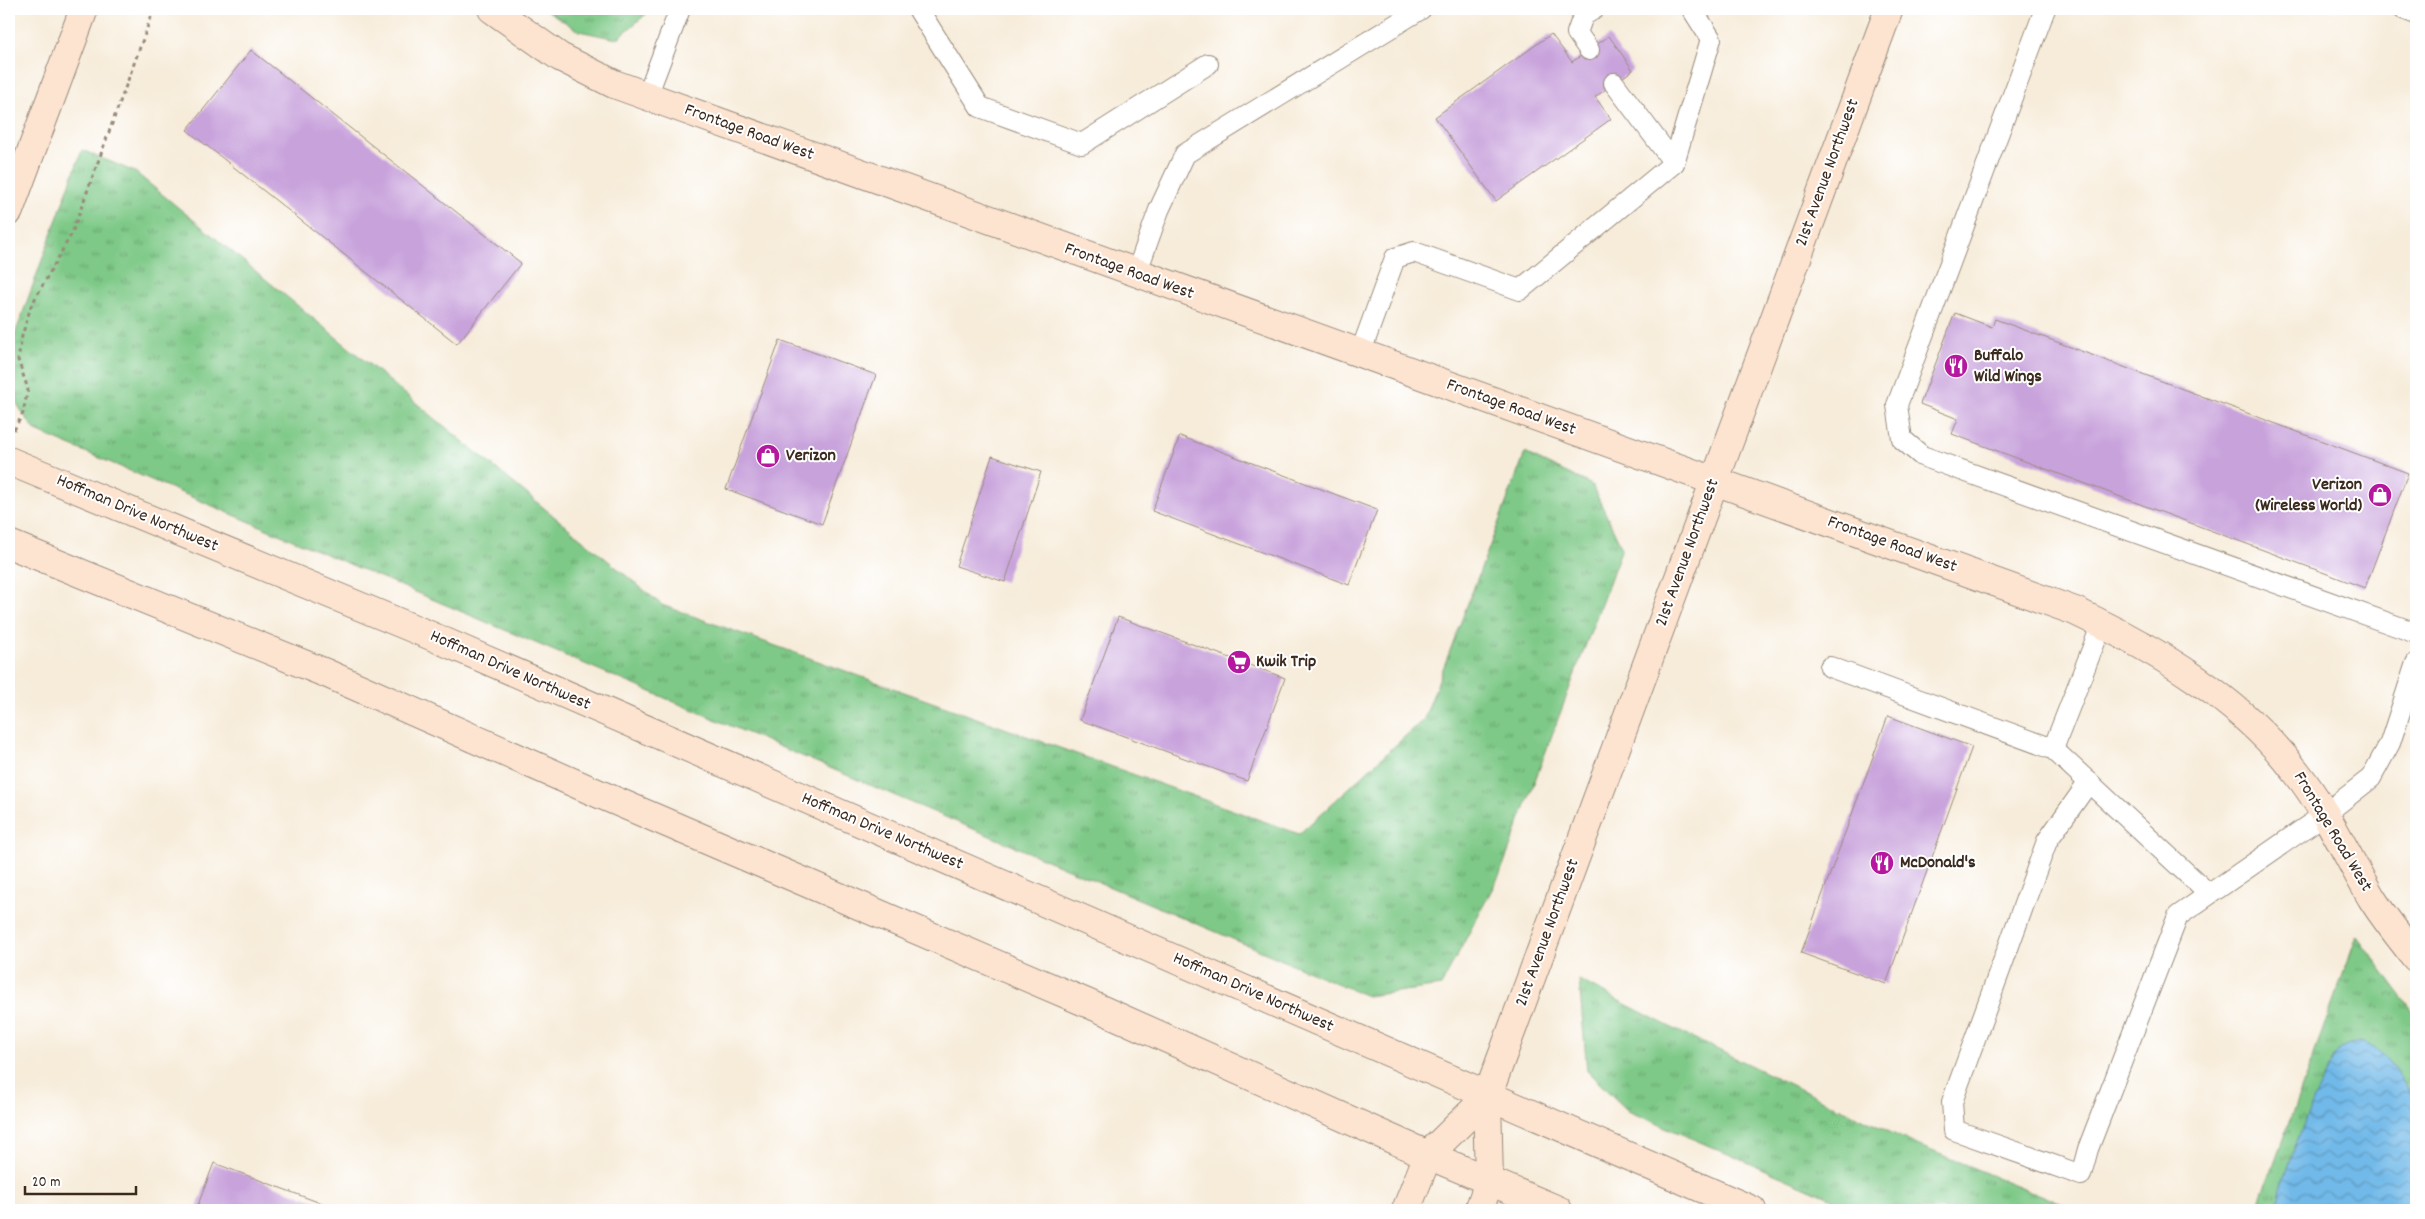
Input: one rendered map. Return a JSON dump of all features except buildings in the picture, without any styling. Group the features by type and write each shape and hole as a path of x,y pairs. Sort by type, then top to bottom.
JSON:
{"street":[{"path":"9,211 84,9"},
{"name":"Frontage Road West","path":"492,9 560,57 614,84 1136,274 2075,611 2102,624 2160,655 2204,685 2244,718 2297,773 2325,814 2372,898 2416,958"},
{"name":"21st Avenue Northwest","path":"1479,1210 1490,1182 1488,1097 1889,9"},
{"name":"Hoffman Drive Northwest","path":"9,461 429,635 1488,1097 1556,1124 1752,1210"},
{"path":"9,544 328,674 597,793 1087,1003 1428,1156 1558,1210"},
{"name":"21st Avenue Northwest","path":"1406,1210 1428,1156 1488,1097"}],"lane":[{"path":"647,96 680,9"},
{"path":"918,9 980,108 1082,144 1208,64"},
{"path":"1136,274 1159,210 1185,154 1421,9"},
{"path":"1589,50 1577,32 1583,16 1594,9"},
{"path":"1360,354 1395,258 1414,252 1520,290 1674,163 1711,39 1692,9"},
{"path":"2045,9 1897,405 1902,439 1922,456 2416,633"},
{"path":"2403,9 2416,14"},
{"path":"1614,83 1674,163"},
{"path":"2053,749 2102,624"},
{"path":"2089,782 2048,841 1952,1102 1954,1130 2081,1176 2088,1149 2178,916 2325,814 2371,778 2390,743 2416,663"},
{"path":"1830,667 2053,749 2209,894"}],"path":[{"path":"12,433 23,412 28,389 18,360 22,336 31,306 72,233 154,9"}],"green space":[{"path":"545,9 652,9 617,39 579,31"},
{"path":"82,150 135,172 662,605 1299,834 1424,719 1525,453 1592,485 1622,548 1500,874 1441,986 1367,996 36,431 16,402 13,394 9,351"},
{"path":"2357,936 2416,1016 2416,1210 2257,1210"},
{"path":"1579,980 1668,1026 1917,1145 2077,1210 1858,1210 1628,1111 1587,1071"}],"water":[{"path":"2362,1042 2386,1057 2416,1101 2416,1210 2275,1210 2294,1150 2325,1075 2343,1047"}],"place":[{"name":"Buffalo Wild Wings","path":"1956,366"},
{"name":"Verizon","path":"768,456"},
{"name":"Verizon (Wireless World)","path":"2380,495"},
{"name":"Kwik Trip","path":"1239,662"},
{"name":"McDonald's","path":"1882,863"}]}
